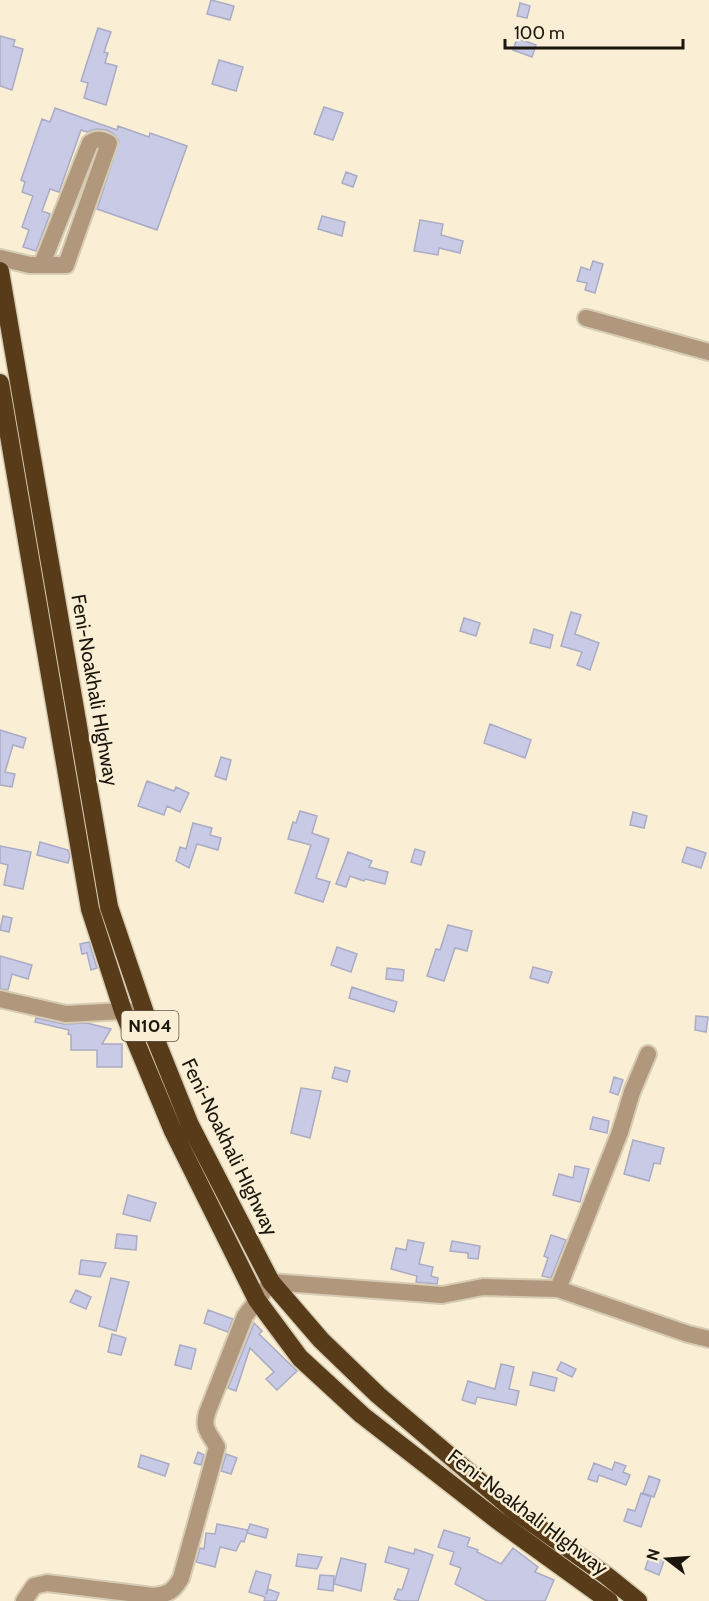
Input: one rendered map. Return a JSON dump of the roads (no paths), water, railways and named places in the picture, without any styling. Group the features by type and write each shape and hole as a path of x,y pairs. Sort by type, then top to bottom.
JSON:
{"highway":[{"name":"Feni-Noakhali HIghway","path":"0,271 110,907 145,1013 190,1125 271,1282 321,1340 378,1395 511,1508 607,1576 638,1601"},
{"name":"Feni-Noakhali HIghway","path":"0,383 90,909 123,1011 173,1131 257,1300 300,1358 362,1415 501,1523 609,1601"}],"street":[{"path":"0,258 30,264 66,266 109,143 105,140 93,140 88,146 42,264"},
{"path":"586,318 709,352"},
{"path":"0,999 66,1014 123,1011 145,1013"},
{"path":"558,1289 648,1054"},
{"path":"24,1601 34,1586 47,1583 153,1596 167,1594 175,1589 181,1578 218,1447 205,1429 204,1422 245,1316 271,1282 442,1295 483,1287 558,1289 688,1334 709,1339"}]}
